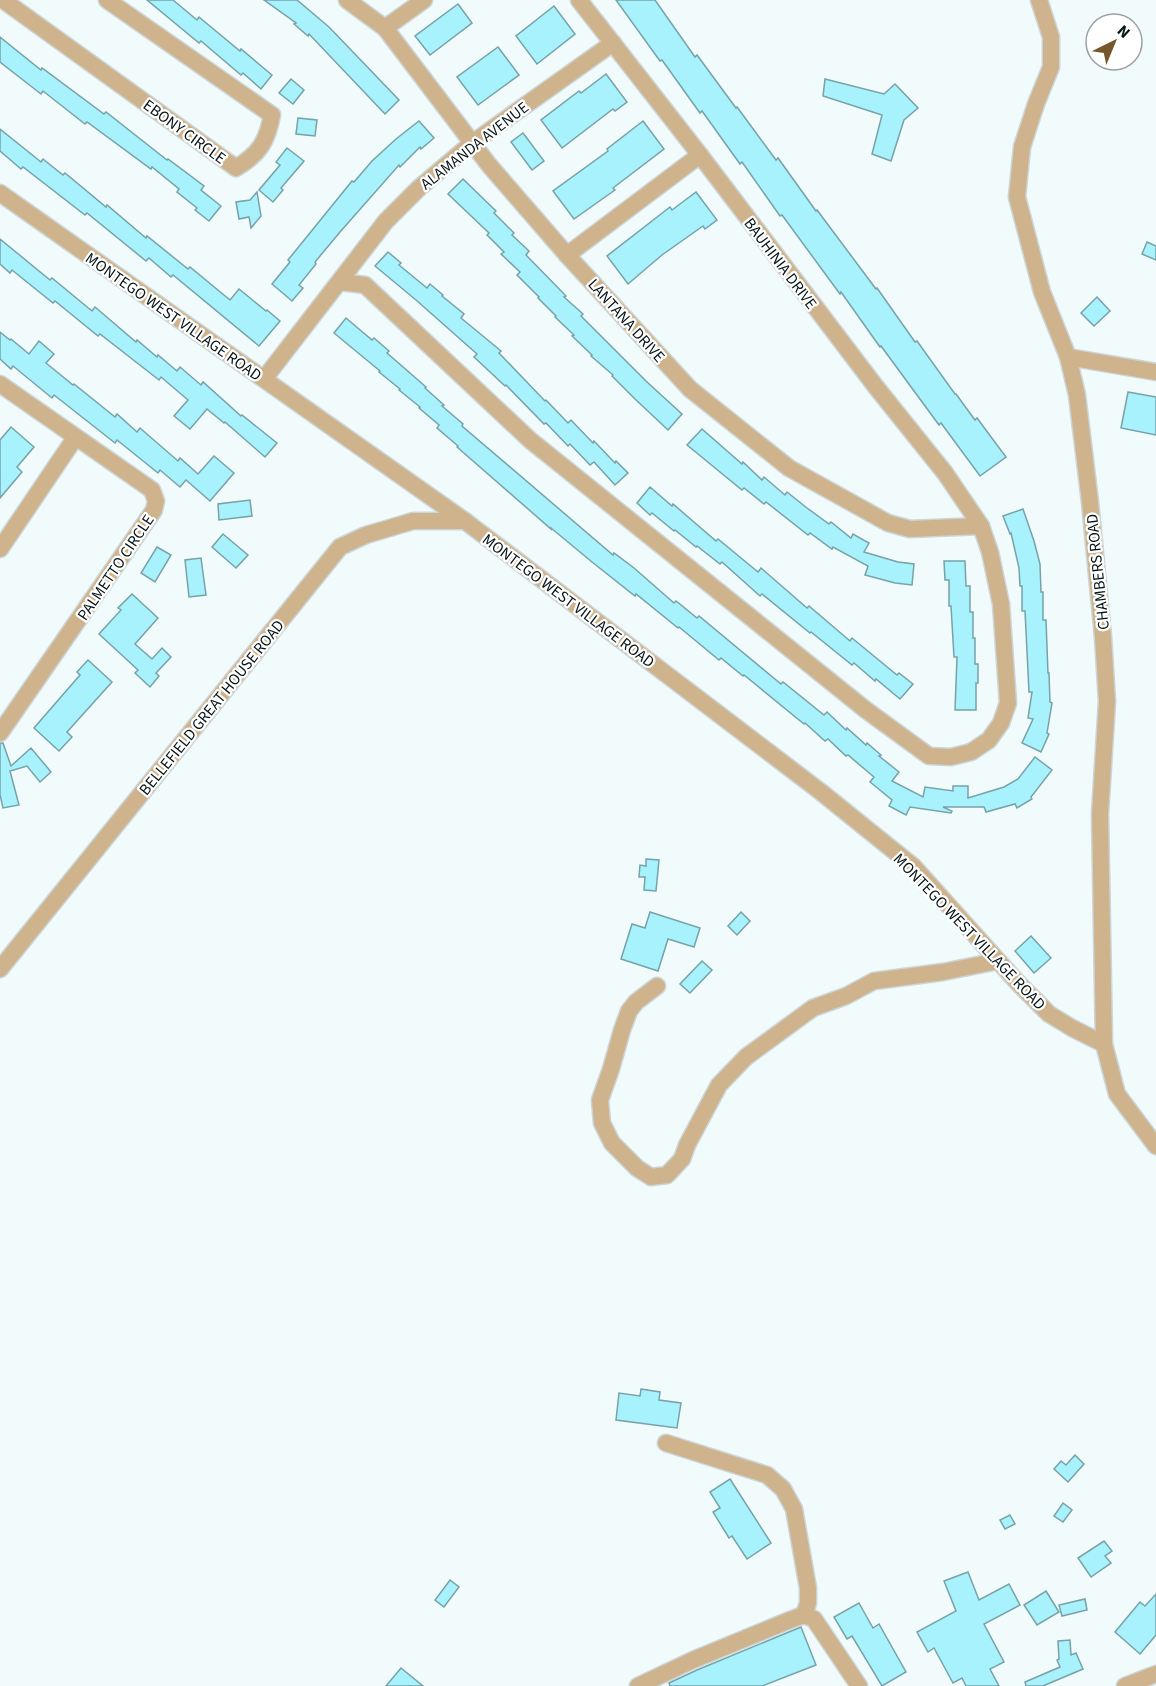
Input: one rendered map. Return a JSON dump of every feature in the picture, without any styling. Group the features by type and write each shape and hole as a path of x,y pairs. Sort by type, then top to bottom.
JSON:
{"street":[{"name":"EBONY CIRCLE","path":"3,0 236,168 250,159 265,140 272,115 107,0"},
{"name":"LANTANA DRIVE","path":"347,0 385,28 471,144 567,255 690,389 789,468 888,523 910,529 981,526"},
{"path":"385,28 424,0"},
{"name":"BAUHINIA DRIVE","path":"340,282 365,285 530,440 866,710 929,756 951,757 971,752 989,740 1001,723 1008,703 1001,604 990,552 981,526 945,473 876,387 579,0"},
{"name":"CHAMBERS ROAD","path":"1039,0 1051,37 1051,67 1022,147 1017,197 1041,292 1068,357 1077,395 1090,502 1107,701 1100,814 1104,1044 1117,1094 1156,1146"},
{"name":"ALAMANDA AVENUE","path":"264,379 386,221 419,188 471,144 613,43"},
{"path":"567,255 700,155"},
{"name":"MONTEGO WEST VILLAGE ROAD","path":"0,193 465,521 812,785 914,867 998,962 1049,1014 1104,1044"},
{"path":"1068,357 1156,372"},
{"name":"PALMETTO CIRCLE","path":"0,384 152,490 156,501 154,510 0,734"},
{"path":"0,549 75,438"},
{"name":"BELLEFIELD GREAT HOUSE ROAD","path":"0,969 340,547 366,535 413,521 465,521"},
{"path":"657,987 636,1002 629,1011 600,1100 602,1123 612,1143 637,1168 651,1176 667,1175 682,1159 719,1085 746,1057 813,1008 846,996 874,981 998,962"},
{"path":"666,1443 767,1475 783,1489 794,1509 808,1588 808,1603 804,1616"},
{"path":"638,1686 693,1660 804,1616 814,1619 859,1686"},
{"path":"1125,1686 1156,1674"}],"building":[{"path":"147,0 173,0 197,20 199,17 272,75 261,89 201,41 199,43"},
{"path":"264,0 297,0 329,27 399,100 385,114 309,34 308,36 294,24 296,23"},
{"path":"616,0 655,0 695,57 697,55 776,160 778,158 915,342 917,341 955,394 975,420 977,418 1006,457 980,476 941,423 939,425 782,215 780,216 742,162 740,164 702,111 700,113 662,60 660,61"},
{"path":"458,4 472,23 430,55 415,36"},
{"path":"554,6 575,34 537,64 516,36"},
{"path":"0,37 41,70 42,68 104,114 106,112 204,186 201,190 221,206 209,221 177,192 179,189 152,167 151,169 87,122 85,124 43,91 41,94 0,62"},
{"path":"498,47 519,75 478,105 457,77"},
{"path":"606,74 627,102 615,111 613,109 562,148 541,120"},
{"path":"291,79 304,90 293,104 279,93"},
{"path":"825,79 884,94 895,84 918,108 904,120 891,161 872,154 882,115 823,96"},
{"path":"298,118 317,120 315,136 296,134"},
{"path":"419,121 434,138 421,149 420,147 400,167 399,165 340,232 299,285 303,288 292,301 272,284 290,262 288,260 352,181 354,182 372,161"},
{"path":"643,121 664,149 613,188 615,190 574,219 553,191 608,151 607,149"},
{"path":"0,129 41,162 43,159 63,175 65,173 146,238 147,236 188,269 190,267 230,300 239,289 280,321 259,346 173,275 171,277 149,258 146,261 87,213 85,215 23,167 21,169 0,151"},
{"path":"523,133 544,161 532,170 511,142"},
{"path":"287,148 304,161 281,188 283,190 273,202 259,190 280,165 276,162"},
{"path":"463,179 496,211 494,213 514,233 512,235 529,251 526,255 566,296 564,297 583,314 581,316 682,414 668,430 572,336 574,335 517,275 520,272 501,254 504,252 487,235 489,233 448,194"},
{"path":"257,192 261,216 251,228 249,217 239,219 236,202 250,200"},
{"path":"696,192 717,220 705,229 703,226 662,255 628,284 607,256 670,207 672,210"},
{"path":"0,239 50,280 52,278 92,311 95,307 157,357 158,355 177,371 180,367 201,385 203,382 241,416 277,443 265,457 207,409 190,429 174,416 188,400 161,377 159,380 100,334 98,336 55,301 53,303 12,270 10,273 0,264"},
{"path":"1147,242 1156,246 1156,260 1142,254"},
{"path":"388,252 401,263 399,265 427,288 430,284 464,314 461,318 501,351 499,353 545,401 568,423 571,420 593,443 594,441 628,473 615,485 594,462 590,465 570,444 568,446 546,423 544,424 506,385 474,357 477,354 375,266"},
{"path":"1097,297 1110,311 1094,326 1081,313"},
{"path":"346,318 389,351 387,353 426,387 444,405 442,406 463,424 462,426 613,555 614,553 634,568 674,603 676,601 697,618 699,616 781,684 783,682 824,715 827,712 846,730 847,728 866,745 867,743 899,772 892,781 923,797 925,787 953,791 953,786 968,786 968,798 1004,787 1018,779 1035,757 1052,770 1031,797 1032,799 1017,808 1015,804 986,812 984,807 943,807 952,811 951,813 910,807 906,815 889,806 892,800 870,782 874,777 848,755 846,756 828,739 825,741 744,675 721,658 719,660 636,594 635,596 551,529 457,447 420,407 334,333"},
{"path":"0,332 29,354 39,341 54,354 46,363 115,417 117,414 137,432 140,428 178,461 180,458 198,474 214,456 234,473 210,501 186,480 180,487 160,470 158,473 117,440 115,443 54,395 52,398 13,366 11,369 0,359"},
{"path":"1128,392 1156,397 1156,435 1121,428"},
{"path":"11,427 34,447 17,467 22,472 0,498 0,440"},
{"path":"702,429 762,480 764,477 785,495 787,492 851,538 853,534 869,543 864,552 914,564 912,585 865,575 868,566 833,547 832,549 810,533 808,535 766,502 764,504 744,488 742,490 687,445"},
{"path":"650,487 716,541 718,539 758,572 761,568 850,641 852,638 897,675 899,673 913,684 900,699 854,663 852,665 762,594 760,596 722,562 720,564 652,513 650,515 637,503"},
{"path":"250,500 252,516 219,520 218,504"},
{"path":"1023,509 1040,564 1043,620 1046,620 1050,702 1052,703 1047,733 1049,734 1041,752 1022,743 1033,719 1028,718 1032,692 1029,692 1022,586 1020,586 1019,568 1011,533 1003,516"},
{"path":"223,534 248,555 236,568 212,547"},
{"path":"157,547 171,555 155,582 141,573"},
{"path":"201,558 206,595 189,597 185,560"},
{"path":"944,561 965,561 966,586 970,586 970,612 973,612 975,664 978,664 976,710 955,710 957,657 954,657 949,580 945,580"},
{"path":"132,594 158,618 135,644 152,659 162,648 171,657 156,673 159,676 150,687 135,673 138,670 99,634 121,610 118,608"},
{"path":"88,660 112,682 67,732 72,737 59,751 34,728 80,675 77,672"},
{"path":"0,743 3,743 11,766 31,748 51,772 40,782 27,766 10,771 19,805 3,808 0,795"},
{"path":"646,859 659,860 656,891 644,890 645,877 639,877 640,865 646,866"},
{"path":"650,912 700,928 694,947 668,939 658,971 621,959 632,924 645,928"},
{"path":"741,912 750,921 737,935 728,926"},
{"path":"1031,936 1051,958 1034,973 1015,951"},
{"path":"702,961 712,970 690,993 680,984"},
{"path":"641,1389 660,1392 659,1400 681,1403 677,1428 616,1420 619,1393 640,1396"},
{"path":"1075,1455 1084,1464 1068,1482 1054,1469 1061,1461 1066,1465"},
{"path":"730,1479 771,1543 747,1559 732,1536 729,1538 713,1512 720,1508 710,1492"},
{"path":"1063,1503 1072,1510 1063,1522 1054,1516"},
{"path":"1010,1515 1015,1524 1005,1529 1000,1520"},
{"path":"1104,1541 1112,1551 1105,1556 1111,1563 1091,1577 1078,1558"},
{"path":"968,1572 979,1600 1009,1584 1020,1605 984,1624 1004,1662 990,1669 999,1686 966,1686 962,1678 953,1683 934,1648 928,1652 917,1632 956,1611 944,1581"},
{"path":"450,1580 459,1587 444,1607 435,1600"},
{"path":"1046,1591 1059,1612 1037,1625 1024,1605"},
{"path":"1156,1594 1156,1635 1140,1654 1115,1632 1140,1602 1145,1606"},
{"path":"1085,1599 1087,1610 1062,1616 1059,1605"},
{"path":"859,1603 873,1628 879,1624 906,1672 882,1686 852,1636 847,1639 834,1617"},
{"path":"801,1627 816,1665 762,1686 670,1686 669,1683 697,1670"},
{"path":"1070,1640 1071,1655 1076,1653 1083,1669 1043,1686 1026,1686 1025,1682 1060,1667 1057,1660 1059,1659 1058,1641"},
{"path":"401,1668 423,1686 386,1686"}]}
